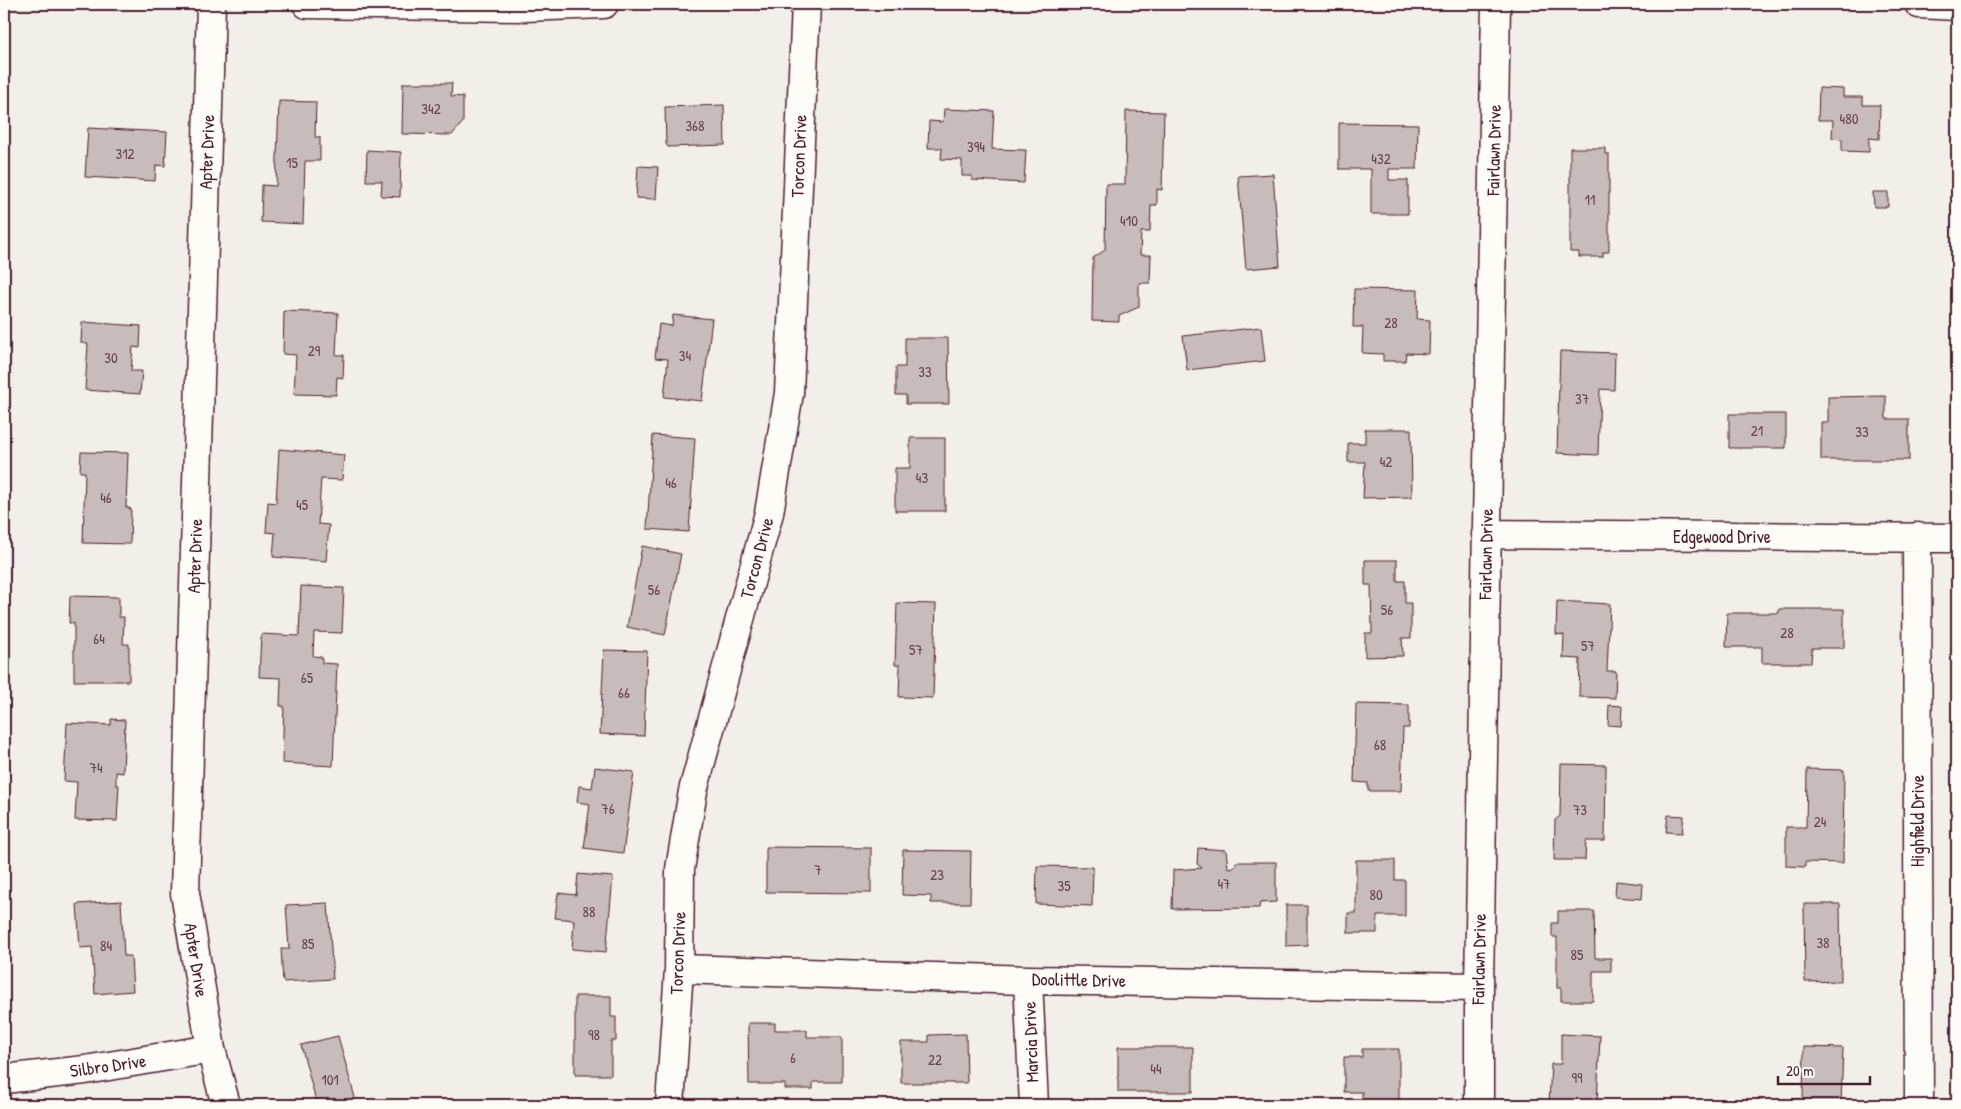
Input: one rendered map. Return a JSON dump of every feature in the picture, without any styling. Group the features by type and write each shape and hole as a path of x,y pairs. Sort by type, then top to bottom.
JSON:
{"street":[{"name":"Apter Drive","path":"211,4 186,893 211,1050 226,1105"},
{"path":"307,4 524,7 604,4"},
{"name":"Torcon Drive","path":"670,1105 679,969 680,869 693,791 769,513 789,393 806,4"},
{"name":"Fairlawn Drive","path":"1479,1105 1479,987 1496,4"},
{"path":"1919,4 1957,6"},
{"name":"Edgewood Drive","path":"1486,534 1957,538"},
{"name":"Highfield Drive","path":"1917,537 1919,1105"},
{"name":"Doolittle Drive","path":"679,969 1028,980 1479,987"},
{"name":"Marcia Drive","path":"1028,980 1034,1105"},
{"name":"Silbro Drive","path":"4,1079 85,1070 211,1050"}],"building":[{"path":"403,83 452,83 451,96 463,97 463,122 452,135 402,134"},
{"path":"1819,88 1843,89 1843,97 1863,97 1863,105 1880,105 1879,139 1869,138 1869,152 1842,151 1842,139 1832,138 1833,120 1818,120"},
{"path":"279,101 316,102 315,137 320,137 320,161 305,161 303,224 261,222 262,185 276,186"},
{"path":"724,105 725,145 668,147 666,144 665,107"},
{"path":"944,109 994,111 992,149 1026,150 1024,183 972,180 972,176 962,176 962,160 941,159 942,148 928,148 929,121 943,122"},
{"path":"1126,111 1164,112 1162,190 1157,189 1157,205 1151,205 1150,232 1141,232 1140,255 1151,255 1150,283 1139,283 1139,307 1119,316 1119,322 1092,321 1093,258 1105,250 1106,184 1125,184"},
{"path":"1339,123 1418,124 1417,169 1389,169 1389,180 1408,180 1408,214 1371,214 1371,169 1339,169"},
{"path":"88,128 167,132 165,166 156,165 155,181 85,177"},
{"path":"1570,148 1605,148 1605,154 1609,154 1609,252 1603,252 1603,257 1579,257 1579,252 1570,252"},
{"path":"367,150 401,152 400,197 381,196 382,181 366,181"},
{"path":"638,166 658,167 656,199 636,198"},
{"path":"1273,174 1280,266 1246,269 1238,176"},
{"path":"1873,192 1888,192 1888,207 1874,207"},
{"path":"1354,289 1418,290 1417,319 1430,320 1429,354 1406,353 1405,361 1383,361 1383,354 1362,353 1363,327 1353,327"},
{"path":"284,311 338,313 336,355 344,355 343,378 337,377 336,395 294,394 296,355 283,354"},
{"path":"673,315 712,319 702,401 664,397 668,359 655,358 659,324 672,326"},
{"path":"82,322 141,326 140,348 133,347 131,371 142,371 140,394 85,390 88,344 81,343"},
{"path":"1261,327 1265,361 1187,370 1183,336"},
{"path":"905,338 948,338 949,404 906,404 906,395 896,395 896,367 905,367"},
{"path":"1560,351 1615,353 1614,390 1600,389 1598,455 1557,453"},
{"path":"1886,396 1886,419 1909,419 1909,460 1821,460 1821,422 1828,422 1828,397"},
{"path":"1729,414 1786,414 1786,448 1729,448"},
{"path":"1365,429 1411,429 1412,497 1363,498 1365,462 1348,462 1348,443 1365,443"},
{"path":"653,435 695,438 689,532 647,529"},
{"path":"910,438 945,438 945,511 895,511 895,468 910,468"},
{"path":"279,449 344,455 342,480 321,479 318,524 329,525 326,561 273,557 275,533 266,532 268,502 276,503"},
{"path":"81,452 128,453 126,507 131,509 130,544 83,543 85,472 80,472"},
{"path":"642,546 681,554 665,635 627,627"},
{"path":"1365,560 1397,560 1397,581 1405,581 1405,603 1411,603 1411,638 1402,638 1403,656 1365,657 1365,633 1372,633 1371,585 1365,585"},
{"path":"301,586 344,588 342,633 314,632 313,656 322,657 322,663 337,664 333,766 282,763 284,706 280,706 281,678 259,677 261,634 299,636"},
{"path":"70,596 119,597 119,617 124,617 123,644 129,644 129,681 74,681 74,623 69,623"},
{"path":"1557,601 1610,604 1607,671 1616,671 1615,698 1579,697 1580,659 1563,658 1564,635 1556,634"},
{"path":"897,603 936,604 933,698 899,697 900,665 895,665"},
{"path":"1779,609 1844,609 1844,648 1812,648 1811,663 1762,663 1762,647 1726,647 1727,613 1779,613"},
{"path":"604,650 647,651 644,736 600,734"},
{"path":"1356,704 1409,705 1409,728 1403,728 1401,791 1368,791 1368,783 1354,782"},
{"path":"1609,705 1622,706 1621,726 1608,725"},
{"path":"111,719 125,720 123,773 116,772 116,785 119,785 117,821 75,820 77,782 64,781 67,723 111,725"},
{"path":"1561,764 1606,765 1605,841 1586,841 1585,860 1554,860 1555,820 1560,816"},
{"path":"595,767 634,772 623,853 584,848 590,804 577,802 579,786 592,788"},
{"path":"1807,769 1844,770 1843,863 1805,862 1805,867 1786,866 1786,827 1806,827"},
{"path":"1668,815 1684,816 1682,833 1666,832"},
{"path":"766,847 871,848 871,893 766,892"},
{"path":"1198,848 1226,850 1228,868 1235,867 1236,862 1276,862 1276,902 1260,903 1259,908 1172,909 1173,870 1202,868 1197,864"},
{"path":"903,850 971,851 970,903 931,903 931,896 902,895"},
{"path":"1356,860 1395,860 1395,880 1405,880 1405,916 1377,916 1377,933 1348,933 1348,913 1356,913"},
{"path":"1037,866 1093,867 1092,906 1036,904"},
{"path":"578,874 613,877 606,952 572,949 574,920 555,918 558,893 576,895"},
{"path":"1616,881 1643,884 1642,899 1615,897"},
{"path":"121,901 124,956 131,956 133,991 95,994 92,947 80,948 77,904"},
{"path":"328,903 333,979 283,982 281,949 289,949 286,905"},
{"path":"1804,904 1840,904 1841,981 1805,982"},
{"path":"1286,905 1307,905 1307,945 1286,946"},
{"path":"1558,911 1594,911 1595,958 1611,958 1611,971 1593,971 1593,1001 1561,1001 1561,988 1557,988 1557,937 1552,937 1552,923 1558,923"},
{"path":"575,996 611,996 611,1017 616,1017 616,1041 611,1041 611,1075 575,1075"},
{"path":"748,1023 775,1023 775,1030 807,1030 807,1037 842,1037 842,1082 813,1082 813,1089 785,1089 785,1084 749,1084"},
{"path":"966,1034 967,1083 901,1083 901,1042 929,1042 929,1035"},
{"path":"1561,1034 1600,1036 1597,1105 1556,1105 1556,1103 1549,1103 1551,1064 1561,1064"},
{"path":"338,1036 357,1105 317,1105 301,1045"},
{"path":"1118,1047 1193,1047 1193,1092 1118,1092"},
{"path":"1804,1047 1843,1048 1841,1105 1790,1105 1791,1099 1803,1099"},
{"path":"1362,1049 1399,1049 1399,1105 1362,1105 1362,1092 1344,1092 1344,1057 1362,1057"},
{"path":"571,1101 608,1101 608,1105 571,1105"}]}
